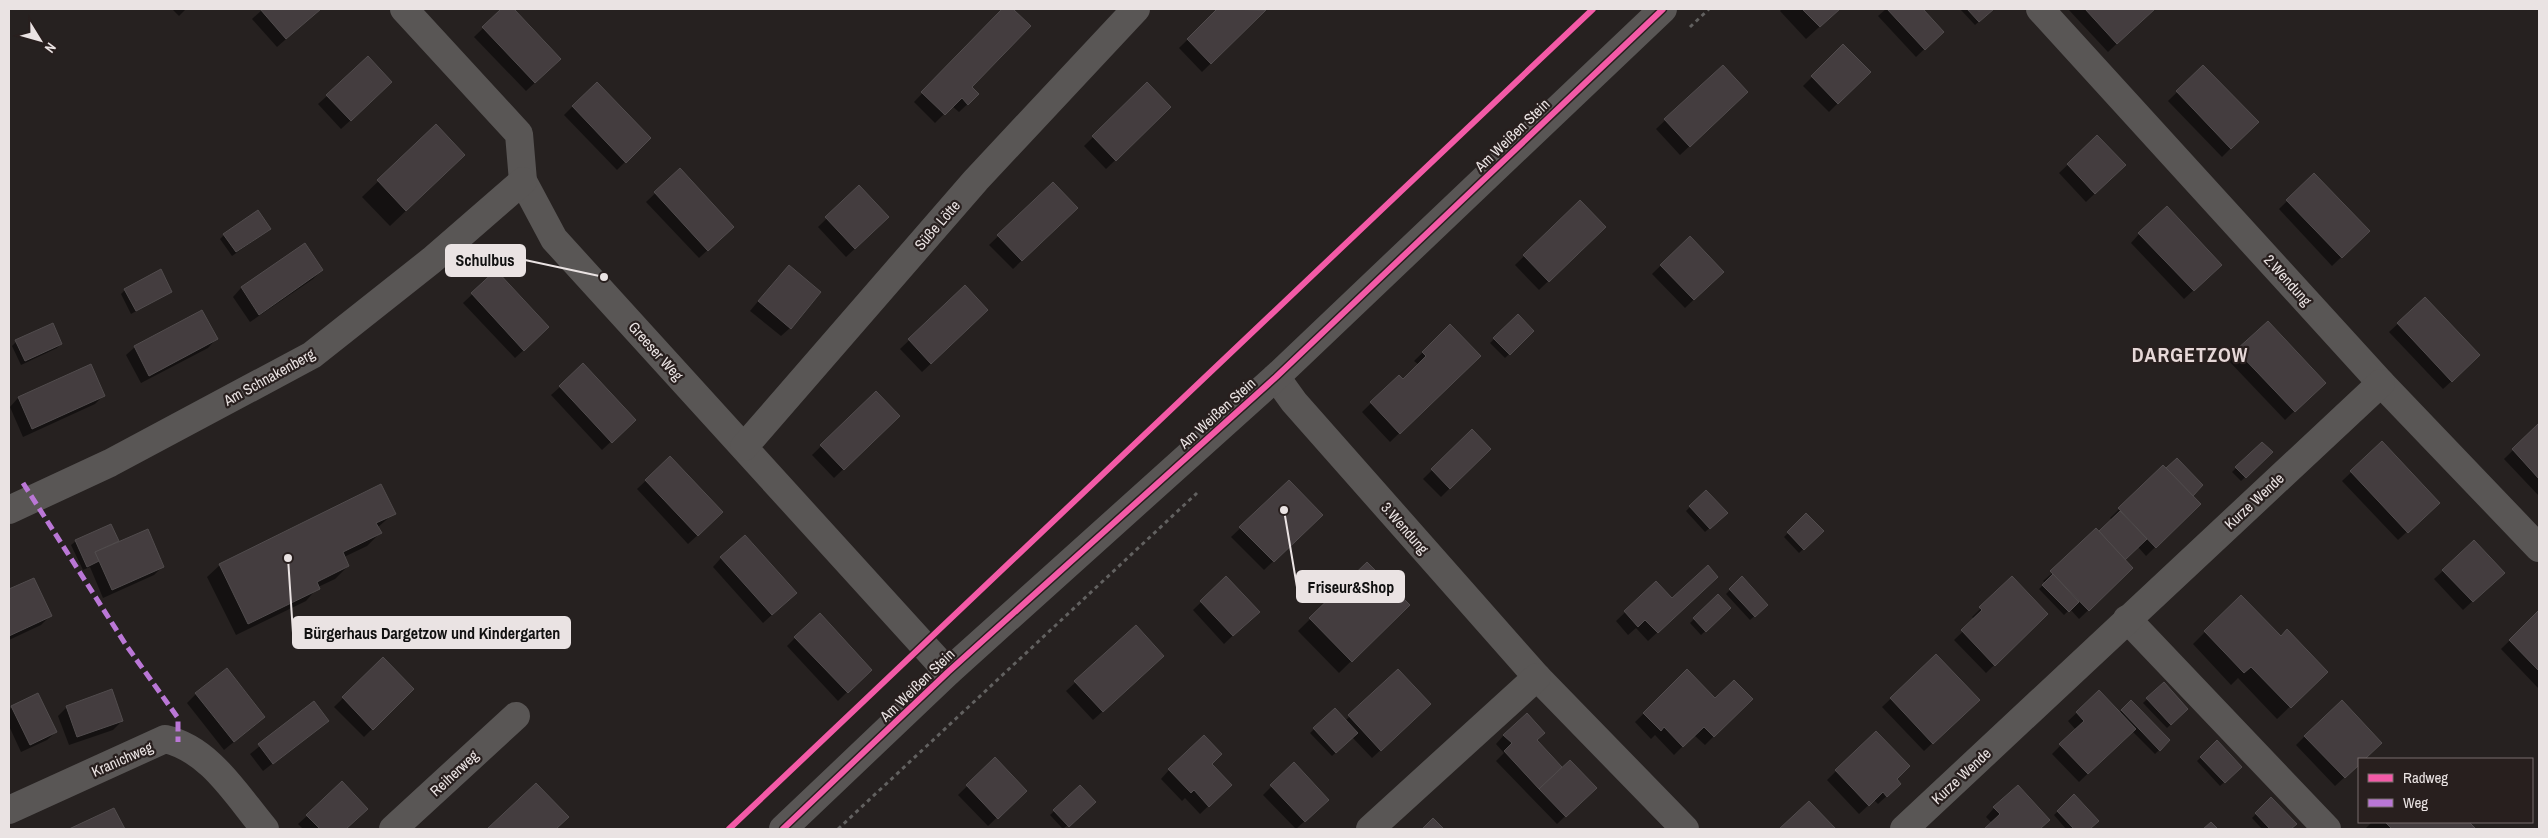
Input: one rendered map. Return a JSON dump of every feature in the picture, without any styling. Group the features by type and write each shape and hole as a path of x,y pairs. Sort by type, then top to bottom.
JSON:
{"street":[{"name":"Greeser Weg","path":"404,9 518,134 523,181 554,239 948,672"},
{"name":"Süße Lötte","path":"744,447 976,180 1136,9"},
{"name":"Am Weißen Stein","path":"783,829 948,672 1276,377 1663,9"},
{"name":"2.Wendung","path":"2040,9 2381,383 2539,548"},
{"name":"Am Schnakenberg","path":"9,510 110,463 312,355 432,260 523,181"},
{"name":"3.Wendung","path":"1276,377 1294,402 1537,677 1685,829"},
{"name":"Kurze Wende","path":"1904,829 2381,383"},
{"path":"2127,619 2327,829"},
{"path":"1370,829 1537,677"},
{"name":"Reiherweg","path":"393,829 516,716"},
{"name":"Kranichweg","path":"9,810 166,739 178,742 209,762 265,829"}],"building":[{"path":"260,9 321,9 286,39"},
{"path":"501,9 514,9 561,59 535,83 482,27"},
{"path":"1002,9 1013,9 1031,26 972,87 979,94 968,105 962,98 945,115 921,92"},
{"path":"1217,9 1266,10 1211,64 1187,39"},
{"path":"1802,9 1840,9 1820,27"},
{"path":"1887,9 1923,9 1944,32 1925,50"},
{"path":"1967,9 1994,9 1979,22"},
{"path":"2085,9 2155,9 2117,44"},
{"path":"1843,44 1871,72 1838,104 1811,76"},
{"path":"368,56 392,82 351,121 326,95"},
{"path":"1723,65 1748,92 1690,147 1664,119"},
{"path":"2203,65 2259,122 2231,149 2176,91"},
{"path":"597,82 651,138 626,163 572,106"},
{"path":"1147,82 1171,107 1116,161 1092,136"},
{"path":"436,124 465,155 406,211 377,180"},
{"path":"2097,135 2126,165 2095,194 2067,164"},
{"path":"680,168 734,227 708,251 654,192"},
{"path":"2314,173 2370,231 2342,258 2286,200"},
{"path":"1053,182 1078,208 1022,261 997,235"},
{"path":"859,185 889,217 855,249 825,217"},
{"path":"1580,200 1606,227 1549,282 1523,255"},
{"path":"2167,206 2222,265 2194,291 2138,233"},
{"path":"258,210 271,229 236,252 223,234"},
{"path":"1690,236 1724,272 1694,300 1660,265"},
{"path":"305,243 323,270 259,315 241,287"},
{"path":"789,265 821,292 791,329 758,301"},
{"path":"161,269 172,292 136,311 124,289"},
{"path":"496,270 549,327 524,351 471,293"},
{"path":"965,285 988,310 931,364 908,339"},
{"path":"2425,297 2480,355 2452,382 2397,323"},
{"path":"202,310 218,339 149,376 134,346"},
{"path":"1518,314 1534,331 1510,355 1493,338"},
{"path":"2268,321 2326,383 2295,412 2236,350"},
{"path":"53,323 62,344 25,361 15,340"},
{"path":"1450,324 1481,356 1400,434 1370,402 1399,375 1403,379 1426,356 1422,352"},
{"path":"583,363 636,420 612,443 559,386"},
{"path":"91,364 105,396 32,429 18,397"},
{"path":"876,391 900,416 844,470 820,445"},
{"path":"2539,423 2539,479 2512,449"},
{"path":"1472,429 1491,449 1450,489 1431,469"},
{"path":"2382,441 2440,503 2408,533 2350,471"},
{"path":"2262,442 2273,452 2246,478 2235,467"},
{"path":"670,456 723,512 698,536 645,480"},
{"path":"2177,458 2203,485 2193,496 2166,468"},
{"path":"2163,465 2201,504 2156,548 2118,508"},
{"path":"1289,480 1323,515 1274,562 1239,527"},
{"path":"381,484 396,514 376,523 382,533 343,552 349,566 317,582 320,589 248,624 219,564"},
{"path":"1706,490 1728,513 1710,529 1689,506"},
{"path":"2120,511 2147,539 2125,560 2099,531"},
{"path":"1806,513 1824,531 1804,550 1787,532"},
{"path":"111,524 119,541 95,552 99,561 87,567 75,540"},
{"path":"2096,528 2133,568 2089,611 2050,571"},
{"path":"148,529 164,567 112,590 95,552"},
{"path":"745,535 797,593 772,615 720,557"},
{"path":"2474,540 2505,573 2473,602 2442,570"},
{"path":"1367,562 1410,605 1352,662 1309,618"},
{"path":"1708,565 1718,577 1658,633 1645,620 1638,627 1624,611 1656,581 1672,598"},
{"path":"2053,574 2079,602 2069,612 2042,585"},
{"path":"1226,576 1260,612 1233,636 1200,601"},
{"path":"1742,576 1768,605 1755,617 1729,589"},
{"path":"2012,576 2048,614 1995,666 1961,630 1982,610 1979,607"},
{"path":"34,578 52,616 9,636 9,589"},
{"path":"1718,594 1731,608 1706,632 1693,618"},
{"path":"2241,595 2281,636 2287,629 2328,672 2291,708 2251,667 2244,673 2204,631"},
{"path":"2539,610 2539,671 2509,640"},
{"path":"820,613 872,670 848,693 794,637"},
{"path":"1136,625 1164,656 1103,712 1074,681"},
{"path":"1936,654 1980,700 1933,744 1890,698"},
{"path":"383,657 414,689 373,730 342,697"},
{"path":"227,668 265,717 234,742 195,693"},
{"path":"1398,669 1431,704 1381,751 1348,715"},
{"path":"1687,669 1715,698 1734,680 1753,699 1714,737 1704,727 1683,747 1664,727 1661,731 1643,713"},
{"path":"2164,682 2188,709 2171,725 2146,698"},
{"path":"112,689 123,721 77,737 66,706"},
{"path":"2099,690 2136,729 2088,774 2059,744 2084,721 2076,712"},
{"path":"38,693 57,732 30,745 11,706"},
{"path":"2131,700 2170,740 2160,751 2121,710"},
{"path":"2342,700 2382,743 2366,758 2358,758 2358,766 2345,778 2304,736"},
{"path":"314,701 329,721 273,764 258,744"},
{"path":"1335,708 1358,733 1336,753 1313,728"},
{"path":"1527,713 1545,733 1537,740 1562,767 1539,789 1504,751 1512,743 1503,735"},
{"path":"1876,731 1910,766 1897,779 1901,784 1887,797 1883,792 1869,806 1835,770"},
{"path":"1204,735 1222,754 1212,764 1232,785 1209,807 1194,790 1191,793 1168,769"},
{"path":"2217,740 2242,767 2225,783 2200,757"},
{"path":"995,757 1027,791 998,819 966,785"},
{"path":"1570,760 1597,788 1566,817 1539,789"},
{"path":"1294,762 1329,800 1305,822 1270,785"},
{"path":"342,781 368,809 346,829 320,829 306,815"},
{"path":"536,783 569,817 556,829 487,829"},
{"path":"1080,785 1096,802 1069,827 1053,810"},
{"path":"2018,785 2050,820 2040,829 1984,829 2000,814 1993,807"},
{"path":"2074,794 2099,821 2090,829 2074,829 2057,811"},
{"path":"2271,797 2297,824 2291,829 2270,829 2255,813"},
{"path":"1809,801 1836,829 1779,829"},
{"path":"114,808 125,829 69,829"},
{"path":"1433,818 1444,829 1422,829"},
{"path":"2211,822 2218,829 2203,829"},
{"path":"2386,823 2470,823 2476,829 2392,829"}],"marked path":[{"path":"23,483 126,645 178,718 178,742"}],"cycle path":[{"path":"729,829 1593,9"},
{"path":"783,829 948,672 1276,377 1663,9"}],"place":[{"name":"Schulbus","path":"604,277"},
{"name":"Friseur&Shop","path":"1284,510"},
{"name":"Bürgerhaus Dargetzow und Kindergarten","path":"288,558"}],"district":[{"name":"DARGETZOW","path":"2190,354"}]}
